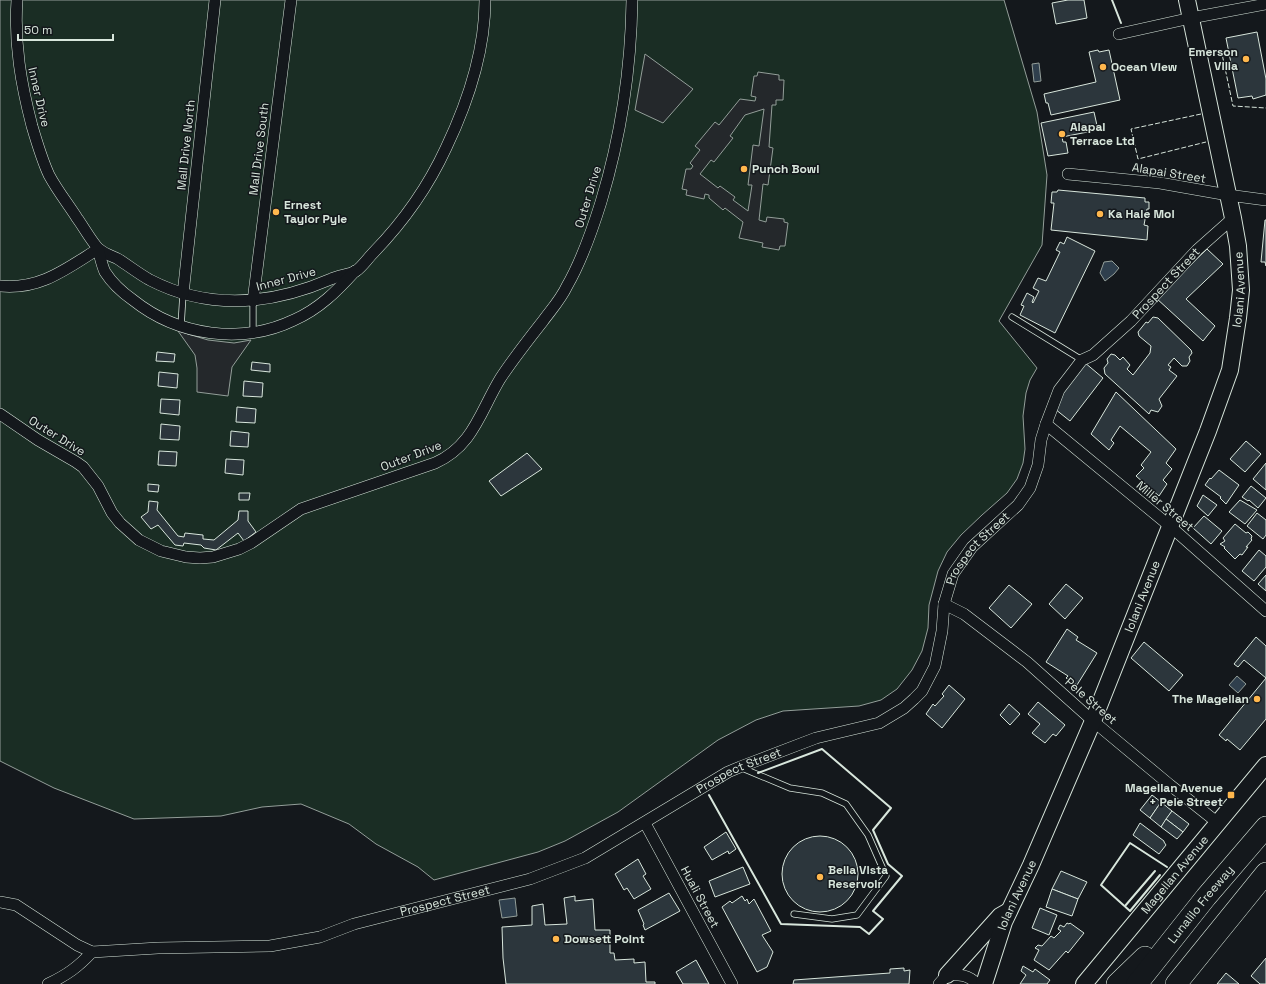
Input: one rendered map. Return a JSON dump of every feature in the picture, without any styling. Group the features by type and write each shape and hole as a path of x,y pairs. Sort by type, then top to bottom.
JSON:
{"highway":[{"name":"Lunalilo Freeway","path":"1137,984 1206,897 1266,827"},
{"path":"1176,984 1266,873"},
{"path":"1117,984 1206,897"}],"main road":[{"path":"1186,0 1228,195"},
{"name":"Iolani Avenue","path":"984,984 1004,922 1031,865 1093,721 1171,527 1230,370 1241,290 1238,246 1228,195"},
{"name":"Magellan Avenue","path":"1084,984 1266,765"},
{"path":"943,980 1000,916 1010,910"}],"street":[{"name":"Inner Drive","path":"17,0 16,44 18,64 35,136 49,175 98,249 118,259 149,280 183,294 219,301 253,301 286,294 356,271"},
{"name":"Mall Drive North","path":"183,294 215,0"},
{"name":"Mall Drive South","path":"253,301 291,0"},
{"path":"0,286 19,286 45,281 98,249 105,272 128,296 155,315 181,326 201,332 217,334 252,332 279,326 307,314 332,295 389,236 429,182 456,127 477,64 484,25 485,0"},
{"name":"Outer Drive","path":"0,414 38,440 83,467 93,479 112,513 120,523 139,540 161,551 186,557 213,557 239,549 251,543 301,509 435,463 448,457 466,440 500,380 562,294 585,248 604,191 618,136 629,66 632,0"},
{"path":"1119,34 1191,18 1266,4"},
{"name":"Alapai Street","path":"1068,174 1160,183 1266,200"},
{"name":"Prospect Street","path":"0,902 16,905 77,945 92,952 158,948 270,946 320,938 354,924 530,879 585,858 728,772 816,738 878,723 904,708 922,691 935,666 942,631 944,604 953,574 972,547 1018,505 1030,488 1038,465 1041,440 1059,390 1082,360 1094,354 1131,321 1197,250 1233,218"},
{"name":"Miller Street","path":"1046,424 1171,527 1266,611"},
{"name":"Pele Street","path":"944,604 964,614 1027,662 1093,721 1218,823"},
{"name":"Huali Street","path":"645,823 732,984"},
{"path":"48,984 67,975 84,961 92,952"},
{"path":"943,980 960,974 973,979 977,984"}],"lane":[{"path":"181,326 183,294"},
{"path":"252,332 253,301"},
{"path":"1012,317 1082,360"},
{"path":"740,767 790,788 822,793 846,804 868,835 886,876 857,915 832,919 794,914"}],"green space":[{"path":"0,0 1004,0 1037,112 1047,175 1042,245 999,321 1037,368 1030,380 1026,393 1023,416 1025,449 1023,463 1017,479 1007,493 961,535 947,552 938,571 929,605 928,628 922,651 912,670 897,689 881,700 859,706 783,711 756,720 718,740 618,812 565,841 538,852 434,880 418,867 376,844 349,824 301,804 262,807 221,816 134,819 54,788 0,761"}],"shaded area":[{"path":"645,54 693,89 663,123 635,110"},
{"path":"758,72 779,75 779,80 784,80 783,100 776,100 776,105 772,105 769,147 773,148 768,185 763,184 759,220 766,222 767,217 784,219 784,222 788,223 785,246 780,246 779,250 762,247 763,243 739,238 743,222 725,208 723,210 709,198 709,195 705,194 704,199 686,195 687,190 682,189 686,169 691,169 693,166 690,163 700,150 695,146 715,122 719,125 740,99 755,101 756,97 751,96 754,76 757,76","holes":["764,109 759,146 753,145 748,185 752,185 748,211 733,200 735,197 720,186 718,188 700,174 711,160 714,162 733,138 730,136 745,115"]},
{"path":"178,331 208,340 234,343 251,340 232,367 228,396 197,392 197,368 195,355"}],"water":[{"path":"1039,63 1041,81 1034,82 1032,64"},
{"path":"1112,261 1119,268 1105,281 1100,273 1104,262"},
{"path":"1237,676 1246,684 1238,693 1229,685"},
{"path":"515,898 517,916 502,918 499,900"}],"building":[{"path":"1068,0 1084,0 1087,18 1056,24 1052,3"},
{"name":"Emerson Villa","path":"1257,32 1266,79 1266,95 1253,99 1252,96 1238,98 1226,38"},
{"name":"Ocean View","path":"1098,50 1099,52 1109,50 1120,100 1051,115 1044,94 1096,82 1089,52"},
{"name":"Alapai Terrace Ltd","path":"1094,112 1098,130 1062,137 1063,142 1066,142 1068,153 1048,156 1041,123"},
{"name":"Ka Hale Moi","path":"1058,190 1145,198 1145,202 1149,202 1149,209 1147,209 1144,225 1148,226 1147,240 1051,230 1054,203 1051,203 1052,192 1057,192"},
{"path":"1265,220 1266,266 1265,262 1261,262"},
{"path":"1067,237 1095,251 1055,333 1020,315 1024,306 1021,305 1027,293 1034,297 1033,303 1039,291 1033,288 1038,278 1046,281 1060,252 1056,250 1060,242 1064,244"},
{"path":"1207,249 1223,264 1186,299 1215,326 1203,341 1156,298"},
{"path":"1153,317 1158,318 1191,350 1192,353 1189,357 1190,361 1187,366 1182,366 1174,358 1168,365 1171,367 1169,370 1177,376 1159,399 1162,406 1158,412 1151,410 1149,414 1105,374 1104,368 1108,363 1107,359 1111,354 1115,355 1120,360 1123,357 1130,365 1127,369 1133,375 1150,353 1151,346 1139,336 1138,332 1146,322 1148,323"},
{"path":"157,352 175,354 174,362 156,361"},
{"path":"252,362 270,364 270,372 251,370"},
{"path":"1084,362 1103,378 1070,421 1055,409 1055,401"},
{"path":"159,372 178,374 177,388 158,386"},
{"path":"244,381 263,383 262,397 243,396"},
{"path":"1116,392 1176,449 1166,463 1172,469 1163,480 1167,484 1159,496 1136,476 1144,468 1141,465 1151,452 1120,426 1111,440 1114,443 1109,450 1091,434"},
{"path":"161,399 180,400 179,415 160,413"},
{"path":"237,407 256,409 255,423 236,422"},
{"path":"161,424 180,426 179,440 160,439"},
{"path":"231,431 249,433 248,447 230,446"},
{"path":"1246,441 1261,454 1245,472 1230,459"},
{"path":"159,451 177,452 176,466 158,465"},
{"path":"527,453 542,469 501,496 489,481"},
{"path":"226,459 244,460 243,475 225,473"},
{"path":"1266,463 1266,490 1253,479"},
{"path":"1219,470 1239,485 1226,504 1220,498 1221,497 1205,485"},
{"path":"148,484 159,485 158,492 148,491"},
{"path":"1251,486 1266,498 1258,508 1249,500 1248,501 1242,497"},
{"path":"239,493 250,493 249,500 239,500"},
{"path":"1203,495 1217,505 1208,516 1197,506"},
{"path":"1240,500 1257,510 1245,524 1229,512"},
{"path":"149,501 158,502 157,510 178,536 184,537 185,533 203,535 203,539 214,540 238,520 239,511 248,511 248,521 256,532 244,541 238,533 216,550 204,548 201,545 184,543 183,546 175,545 158,525 151,529 141,517 148,512"},
{"path":"1257,513 1266,520 1266,535 1263,539 1247,526"},
{"path":"1204,516 1222,531 1211,544 1193,528"},
{"path":"1235,524 1246,533 1248,532 1252,536 1252,540 1242,555 1240,554 1235,559 1224,548 1225,547 1220,544 1225,541 1223,538"},
{"path":"1259,550 1266,556 1266,567 1254,581 1242,571"},
{"path":"1266,575 1266,591 1258,584"},
{"path":"1066,584 1083,598 1065,619 1049,604"},
{"path":"1009,585 1032,604 1011,628 989,608"},
{"path":"1067,629 1078,637 1076,640 1097,653 1077,685 1066,678 1068,676 1046,662"},
{"name":"The Magellan","path":"1256,637 1266,646 1266,678 1244,660 1238,667 1234,664"},
{"path":"1144,642 1183,675 1169,691 1131,658"},
{"name":"The Magellan","path":"1266,678 1266,719 1240,750 1227,739 1226,741 1219,735"},
{"path":"949,685 965,699 942,728 926,714 933,704 935,706 944,696 942,694"},
{"path":"1038,702 1065,725 1056,736 1053,734 1045,743 1032,733 1040,724 1028,714"},
{"path":"1009,704 1020,714 1010,725 1000,715"},
{"path":"1152,795 1161,802 1150,818 1140,810"},
{"path":"1161,802 1172,811 1161,827 1150,818"},
{"path":"1172,811 1189,824 1183,832 1166,819"},
{"path":"1166,819 1183,832 1177,839 1161,827"},
{"path":"1140,823 1164,841 1166,845 1159,854 1133,835"},
{"path":"726,832 736,849 729,854 728,851 712,860 704,847"},
{"name":"Bella Vista Reservoir","path":"813,836 827,836 841,842 852,853 858,867 858,881 855,889 847,901 841,906 827,912 813,912 799,906 788,895 782,881 782,867 788,853 799,842"},
{"path":"638,859 646,874 643,876 651,889 634,899 627,888 624,890 615,874"},
{"path":"743,867 750,884 715,897 709,881"},
{"path":"1061,871 1087,882 1078,899 1052,889"},
{"path":"1052,889 1078,899 1072,916 1046,907"},
{"path":"669,893 680,911 645,930 638,910"},
{"name":"Dowsett Point","path":"575,896 575,901 593,899 595,930 610,930 610,953 614,953 615,960 634,959 634,963 645,962 646,982 655,982 655,984 506,984 502,927 532,925 532,906 543,904 545,925 567,924 564,898"},
{"path":"742,896 745,901 747,899 749,904 754,899 771,931 762,935 773,952 767,967 757,972 722,907 730,901 732,903"},
{"path":"1040,908 1057,915 1049,935 1032,928"},
{"path":"1067,923 1070,923 1084,933 1068,953 1066,951 1049,970 1034,960 1039,950 1035,948 1038,945 1042,946 1051,936 1054,938 1061,931 1058,929 1060,925 1064,927"},
{"path":"1266,958 1266,984 1260,984 1251,976"},
{"path":"696,960 709,984 683,984 676,972"},
{"path":"1023,966 1033,972 1035,969 1050,980 1047,984 1020,984 1026,975 1021,971"},
{"path":"904,968 904,971 910,970 909,984 793,984 794,980 890,973 890,969"},
{"path":"1226,973 1239,984 1217,984"}],"fence":[{"path":"1221,49 1233,106 1266,108"},
{"path":"1201,114 1131,129 1138,159 1206,142"}],"wall":[{"path":"1112,0 1121,23"},
{"path":"709,795 781,924 860,927 869,934 883,919 873,911 902,876 888,864 873,830 891,808 822,749 758,773"},
{"path":"1160,875 1130,911 1101,885 1130,843 1167,867"},
{"path":"1125,906 1155,871"}],"place":[{"name":"Emerson Villa","path":"1246,59"},
{"name":"Ocean View","path":"1103,67"},
{"name":"Alapai Terrace Ltd","path":"1062,134"},
{"name":"Punch Bowl","path":"744,169"},
{"name":"Ernest Taylor Pyle","path":"276,212"},
{"name":"Ka Hale Moi","path":"1100,214"},
{"name":"The Magellan","path":"1257,699"},
{"name":"Magellan Avenue + Pele Street","path":"1231,795"},
{"name":"Bella Vista Reservoir","path":"820,877"},
{"name":"Dowsett Point","path":"556,939"}]}
